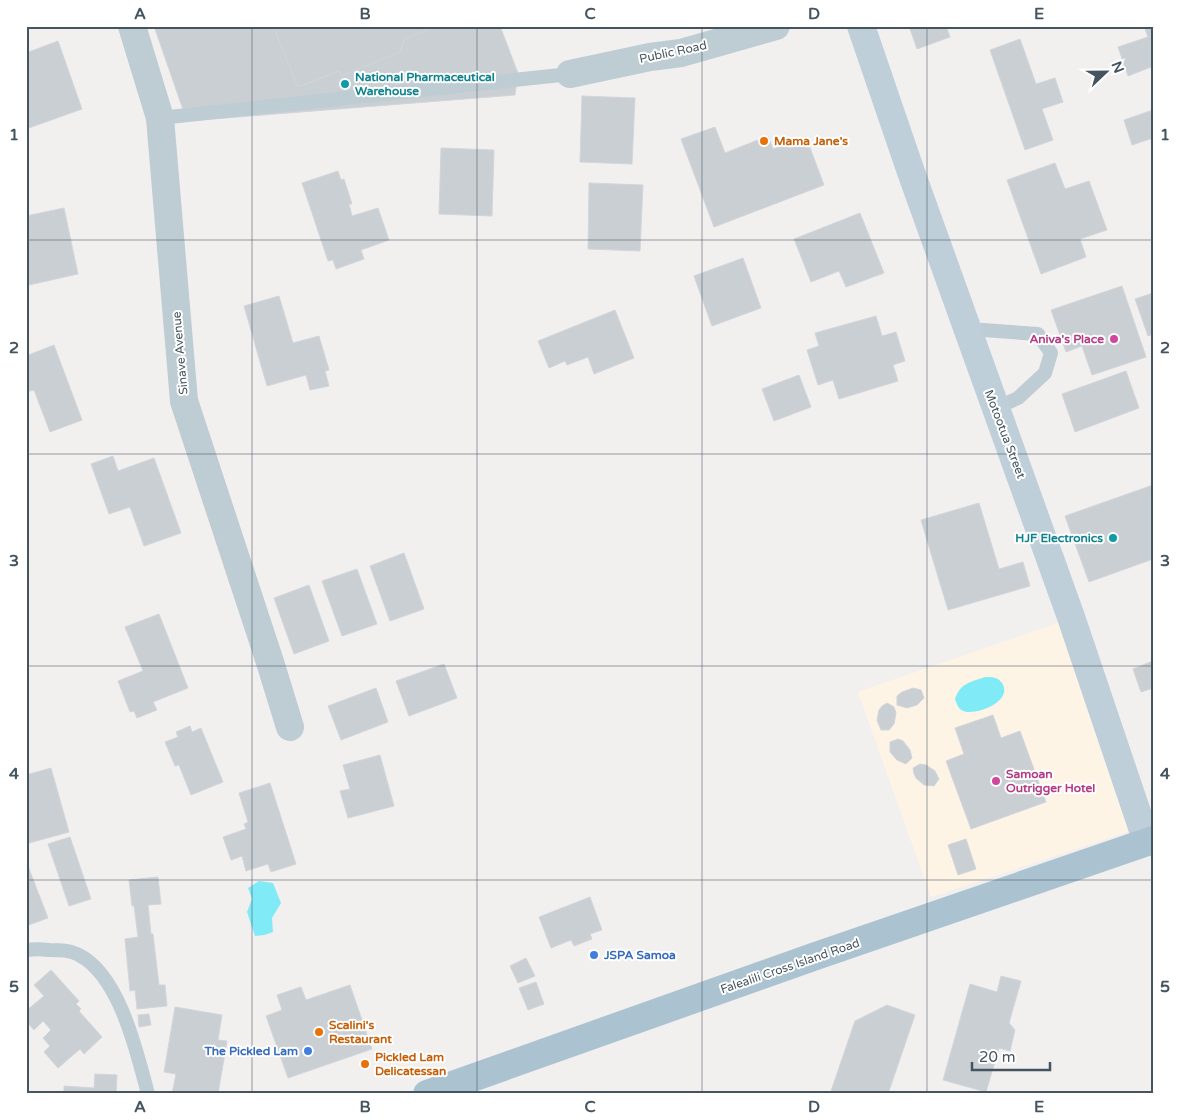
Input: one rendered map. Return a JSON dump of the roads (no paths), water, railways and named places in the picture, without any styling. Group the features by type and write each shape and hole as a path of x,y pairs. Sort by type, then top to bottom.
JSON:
{"main road":[{"name":"Motootua Street","path":"861,26 914,180 969,329 1150,841"},
{"name":"Falealili Cross Island Road","path":"427,1094 1150,841"}],"street":[{"name":"Sinave Avenue","path":"132,26 160,118 184,401 290,727"},
{"name":"Public Road","path":"570,74 650,57 681,53 776,26"}],"lane":[{"path":"160,118 570,74"},
{"path":"969,329 1038,334 1050,353 1045,373 1018,398 996,408"},
{"path":"26,950 66,950 79,955 93,964 104,977 123,1011 148,1094"}],"water":[{"path":"985,677 995,678 1002,683 1004,690 1002,697 997,703 981,710 965,712 960,709 955,699 963,686"},
{"path":"259,881 273,883 281,903 272,918 273,932 255,936 247,912 252,899 248,888"}],"place":[{"name":"National Pharmaceutical Warehouse","path":"345,84"},
{"name":"Mama Jane's","path":"764,141"},
{"name":"Aniva's Place","path":"1114,339"},
{"name":"HJF Electronics","path":"1113,538"},
{"name":"Samoan Outrigger Hotel","path":"996,781"},
{"name":"JSPA Samoa","path":"594,955"},
{"name":"Scalini's Restaurant","path":"319,1032"},
{"name":"The Pickled Lam","path":"308,1051"},
{"name":"Pickled Lam Delicatessan","path":"365,1064"}]}
